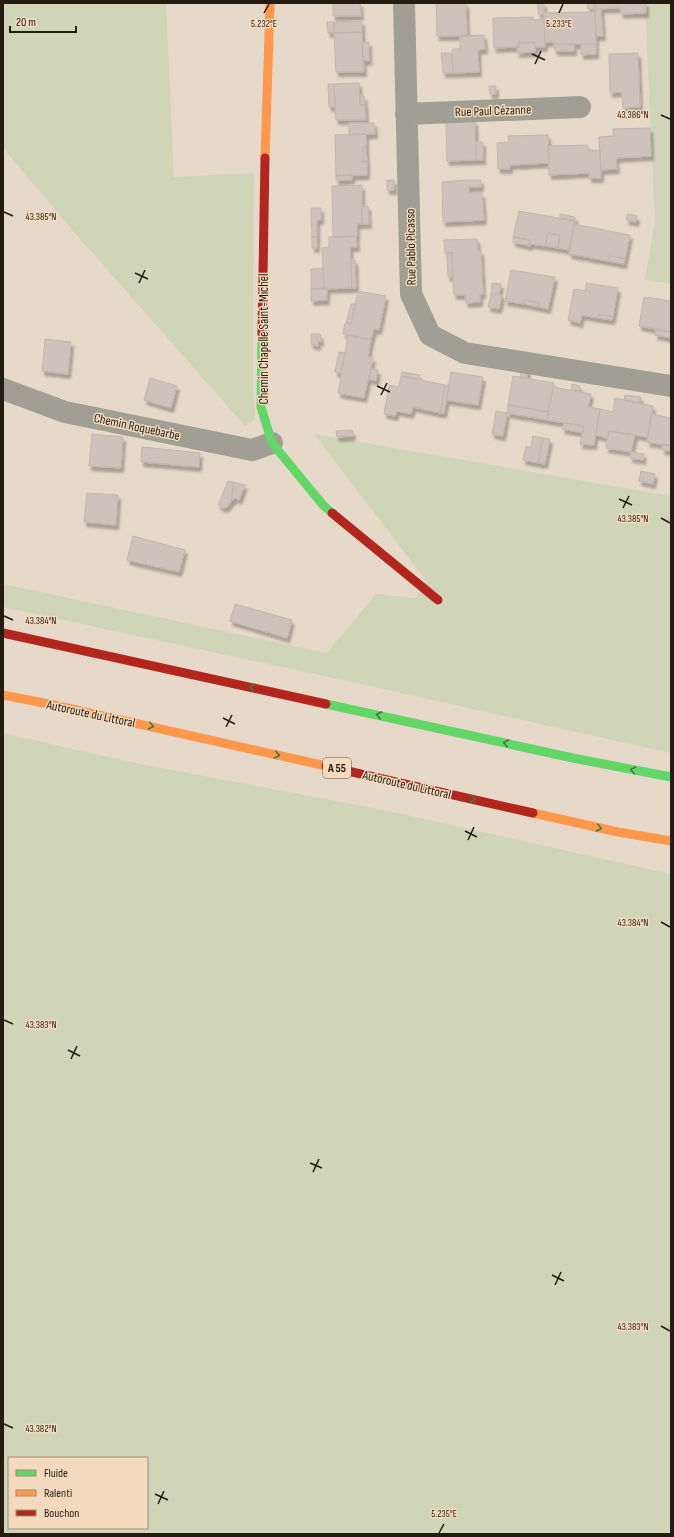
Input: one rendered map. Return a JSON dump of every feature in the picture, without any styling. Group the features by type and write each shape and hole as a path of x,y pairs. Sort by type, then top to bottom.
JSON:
{"main road":[{"name":"Chemin Chapelle Saint-Michel","path":"270,3 266,96 261,407 272,443 322,505 438,600"},
{"path":"3,633 573,758 671,777"},
{"name":"Autoroute du Littoral","path":"3,695 61,706 618,832 671,841"}],"street":[{"name":"Rue Pablo Picasso","path":"404,3 411,294 430,335 465,353 671,386"},
{"name":"Rue Paul Cézanne","path":"406,114 580,107"},
{"name":"Chemin Roquebarbe","path":"3,390 65,412 252,450 272,443"}],"green space":[{"path":"3,3 166,3 174,177 254,173 253,382 255,419 245,426 74,232 3,148"},
{"path":"645,3 671,3 671,284 645,280 655,221"},
{"path":"314,434 671,496 671,753 361,684 3,607 3,584 327,653 376,594 415,598 427,582"},
{"path":"3,733 135,763 389,811 671,874 671,1534 3,1534"}],"building":[{"path":"333,3 360,3 361,16 333,16"},
{"path":"436,3 466,3 467,36 437,36"},
{"path":"537,3 544,3 544,14 539,15"},
{"path":"587,3 594,3 595,9 588,9"},
{"path":"594,3 646,3 646,13 621,14 620,8 595,9"},
{"path":"595,9 601,9 603,36 596,36"},
{"path":"595,12 596,44 554,44 554,42 545,42 544,13"},
{"path":"533,17 534,20 544,19 545,47 535,47 534,42 518,43 519,47 494,48 493,18"},
{"path":"362,21 362,32 334,33 334,22"},
{"path":"327,22 334,22 334,33 328,33"},
{"path":"362,32 364,72 336,72 334,33"},
{"path":"484,35 485,49 478,50 479,72 453,73 452,49 460,49 460,36"},
{"path":"369,42 369,61 363,60 362,43"},
{"path":"534,42 535,52 517,53 518,43"},
{"path":"554,44 574,44 574,51 555,51"},
{"path":"581,44 596,44 596,54 581,55"},
{"path":"441,53 452,53 453,73 443,73"},
{"path":"638,53 640,107 623,108 622,92 610,93 609,54"},
{"path":"359,83 360,105 365,105 366,120 336,120 334,84"},
{"path":"328,84 334,84 335,107 329,107"},
{"path":"489,86 496,86 496,94 490,94"},
{"path":"360,96 364,96 365,105 360,105"},
{"path":"446,121 475,121 476,160 447,161"},
{"path":"349,123 374,123 375,134 349,135"},
{"path":"650,128 651,156 616,158 617,169 601,170 599,137 614,136 613,129"},
{"path":"366,134 366,147 363,147 363,162 367,162 367,175 336,176 335,135"},
{"path":"548,135 549,163 510,165 510,169 498,169 497,143 509,142 508,136"},
{"path":"476,142 483,142 483,160 476,160"},
{"path":"588,145 588,151 600,150 601,178 589,178 589,173 549,175 548,146"},
{"path":"363,147 366,147 367,162 363,162"},
{"path":"352,175 352,180 336,180 336,176"},
{"path":"387,180 394,180 394,190 387,190"},
{"path":"481,180 481,187 469,187 469,193 482,193 484,220 443,222 442,182"},
{"path":"362,185 362,224 357,224 357,236 333,237 332,186"},
{"path":"362,206 368,206 369,224 362,224"},
{"path":"311,208 321,208 321,220 317,220 317,237 312,237"},
{"path":"519,211 575,221 569,250 558,248 560,235 548,233 545,246 530,244 530,240 513,237"},
{"path":"560,214 575,217 575,221 560,218"},
{"path":"628,214 637,216 636,222 626,220"},
{"path":"574,224 630,235 625,259 609,256 608,261 569,254"},
{"path":"548,233 560,235 558,248 545,246"},
{"path":"356,236 357,247 350,247 352,288 324,289 322,248 329,247 329,237"},
{"path":"312,237 317,237 317,248 312,248"},
{"path":"513,237 530,240 530,246 513,242"},
{"path":"477,239 478,251 481,251 483,294 480,294 480,302 466,303 465,295 454,295 452,253 445,253 444,240"},
{"path":"447,253 452,253 453,277 448,277"},
{"path":"609,256 625,259 624,264 608,261"},
{"path":"351,260 355,260 356,288 352,288"},
{"path":"323,268 324,289 311,289 311,269"},
{"path":"511,270 555,277 548,309 539,307 539,303 525,300 524,304 505,301"},
{"path":"492,283 501,284 499,295 491,294"},
{"path":"586,283 618,288 613,317 599,314 598,318 582,315 580,323 568,320 574,289 585,291"},
{"path":"327,288 327,300 311,301 311,289"},
{"path":"358,291 386,296 379,330 374,329 371,340 343,334 345,323 351,324"},
{"path":"491,294 502,295 499,309 488,307"},
{"path":"644,297 671,301 671,332 639,326"},
{"path":"525,300 539,303 539,307 524,304"},
{"path":"351,304 355,304 351,324 346,323"},
{"path":"599,314 613,317 612,320 598,318"},
{"path":"656,330 671,332 671,338 655,335"},
{"path":"311,334 320,334 321,342 318,341 318,346 311,344"},
{"path":"348,335 371,340 368,357 373,358 364,398 338,393"},
{"path":"45,339 71,342 68,374 42,371"},
{"path":"339,352 345,353 341,373 335,372"},
{"path":"371,369 378,370 376,381 369,379"},
{"path":"522,369 528,370 527,379 520,377"},
{"path":"402,372 420,375 419,380 401,376"},
{"path":"451,372 483,377 478,405 446,400"},
{"path":"401,376 445,385 440,413 413,407 411,414 397,411 395,416 384,414 389,385 399,387"},
{"path":"513,376 554,383 548,412 508,405"},
{"path":"150,378 177,386 171,408 144,400"},
{"path":"572,384 580,386 579,391 571,390"},
{"path":"445,385 449,386 444,413 440,413"},
{"path":"553,387 591,394 588,407 600,409 594,445 580,444 584,426 547,420"},
{"path":"625,395 641,397 639,403 624,400"},
{"path":"615,398 653,406 647,437 609,431 607,438 596,435 600,409 613,412"},
{"path":"508,405 548,412 547,420 507,413"},
{"path":"496,411 507,413 503,436 492,434"},
{"path":"652,414 671,418 671,446 647,442"},
{"path":"564,423 584,426 583,433 562,429"},
{"path":"352,430 353,436 337,437 336,431"},
{"path":"609,431 635,435 631,452 606,448"},
{"path":"92,434 123,437 121,468 89,466"},
{"path":"533,436 543,438 538,463 523,460 526,446 531,447"},
{"path":"543,438 550,439 545,464 538,463"},
{"path":"663,444 671,446 671,451 662,450"},
{"path":"142,447 200,453 199,467 141,462"},
{"path":"631,452 644,454 643,460 630,458"},
{"path":"641,471 655,474 653,484 639,481"},
{"path":"228,481 234,482 231,502 227,507 223,508 218,505"},
{"path":"234,482 245,485 239,500 235,498 231,502"},
{"path":"87,493 118,495 116,525 84,522"},
{"path":"133,536 185,550 179,572 127,560"},
{"path":"235,604 292,620 287,638 230,621"}],"traffic: fast":[{"path":"262,333 261,407 272,443 323,505 332,513"},
{"path":"326,704 573,758 671,777"}],"traffic: slow":[{"path":"265,158 270,3"},
{"path":"3,695 326,766"},
{"path":"533,813 618,832 671,841"}],"traffic: jam":[{"path":"262,333 265,158"},
{"path":"332,513 438,600"},
{"path":"3,633 326,704"},
{"path":"326,766 533,813"}]}
